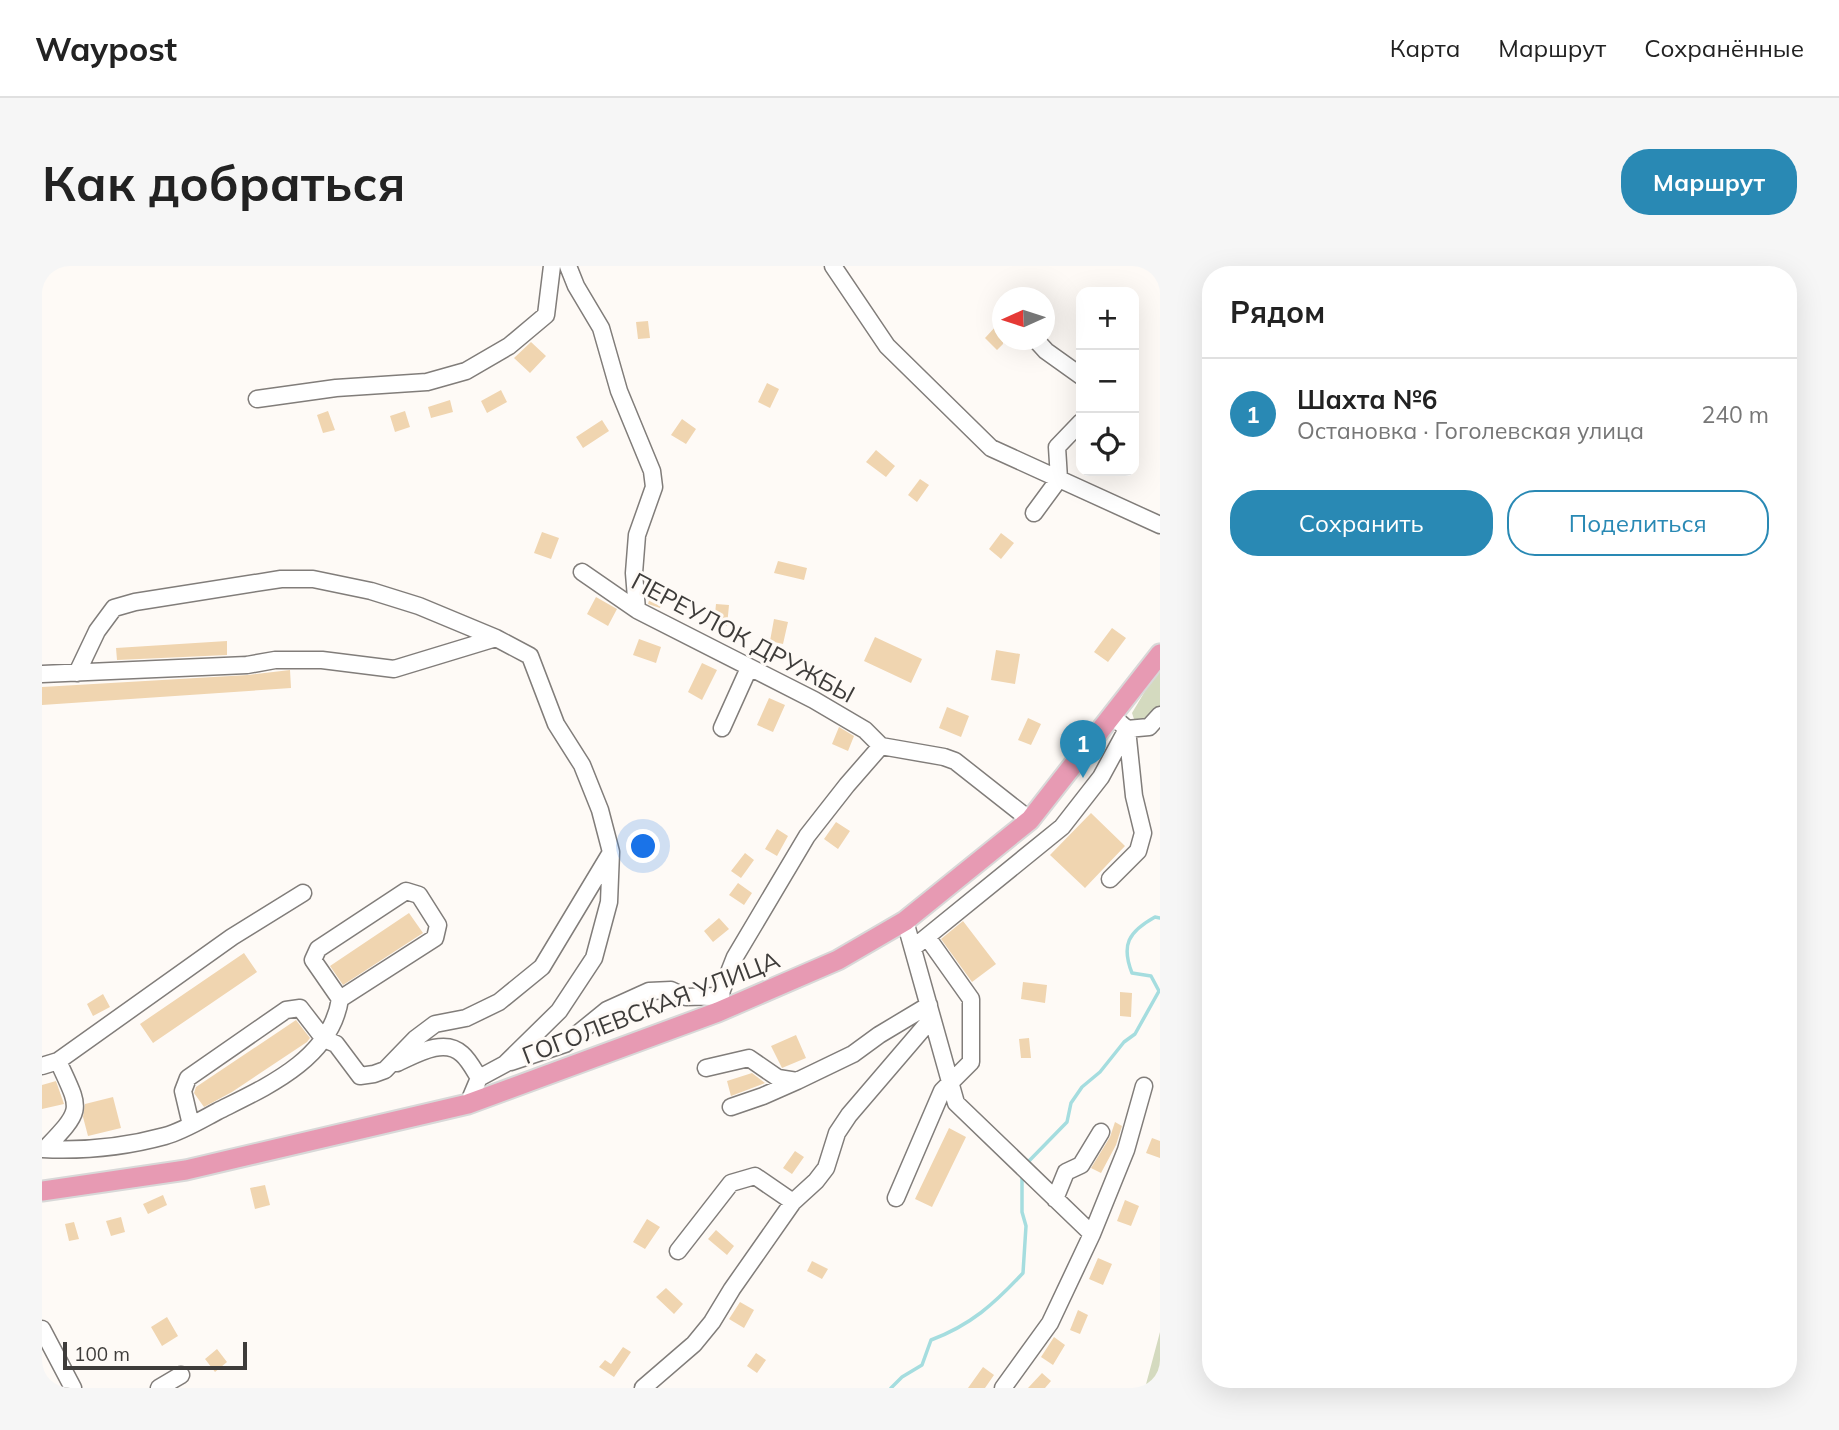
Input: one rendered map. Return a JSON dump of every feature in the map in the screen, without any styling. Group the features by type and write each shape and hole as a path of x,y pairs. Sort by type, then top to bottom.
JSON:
{"main road":[{"name":"ГОГОЛЕВСКАЯ УЛИЦА","path":"43,1188 186,1170 468,1104 719,1004 838,960 905,921 1030,820 1160,654"}],"street":[{"path":"257,399 336,388 427,382 466,371 509,346 546,315 552,266"},
{"path":"568,266 576,286 601,328 619,391 652,471 654,487 637,535 634,573 637,610"},
{"path":"833,266 887,346 991,448 1160,525"},
{"path":"1045,350 1076,372"},
{"path":"1034,513 1059,479 1057,447 1076,427"},
{"name":"ПЕРЕУЛОК ДРУЖБЫ","path":"582,572 637,610 814,700 865,730 881,746 955,761 1030,820"},
{"path":"77,673 97,631 114,608 135,602 281,579 313,579 371,591 419,606 496,638 530,656 556,724 582,765 600,810 611,852 609,902 594,958 559,1011 505,1064"},
{"path":"42,674 247,665 275,660 323,660 394,669 496,638"},
{"path":"722,728 749,668"},
{"path":"1111,717 1128,729 1154,726 1160,715"},
{"path":"1110,879 1138,851 1143,833 1134,796 1128,729"},
{"path":"913,948 1062,827 1101,777 1128,729"},
{"path":"468,1104 479,1078 505,1064 565,1044 607,1010 649,991 671,990 686,997 719,1004 736,957 807,836 881,746"},
{"path":"385,1070 415,1039 435,1024 466,1018 499,1002 542,967 611,852"},
{"path":"43,1149 76,1150 136,1143 167,1136 293,1071 324,1039 339,1011 340,999 313,961 318,949 406,891 419,895 439,925 435,938 340,999"},
{"path":"43,1149 72,1121 76,1101 50,1064 232,937 303,893"},
{"path":"905,921 956,1104 1092,1234"},
{"path":"896,1198 942,1091 971,1062 971,999 927,937"},
{"path":"191,1125 183,1091 188,1078 286,1010 300,1008 324,1039 337,1044 360,1076 385,1070 422,1051 448,1047 461,1053 479,1078"},
{"path":"731,1107 763,1097 797,1081 853,1054 879,1035 930,1012"},
{"path":"643,1388 694,1344 712,1322 793,1202 826,1168 837,1133 849,1115 930,1012"},
{"path":"706,1068 748,1058 778,1078 797,1081"},
{"path":"1003,1388 1050,1323 1092,1234 1126,1150 1144,1086"},
{"path":"1055,1199 1066,1172 1081,1165 1101,1132"},
{"path":"678,1251 731,1184 755,1176 793,1202"},
{"path":"42,1329 73,1388"},
{"path":"159,1388 181,1375"}],"green space":[{"path":"1160,666 1160,706 1149,717 1134,719 1132,713"},
{"path":"1160,1332 1160,1388 1145,1388"}],"building":[{"path":"648,321 650,338 638,339 636,322"},
{"path":"992,330 992,345 985,338"},
{"path":"531,342 546,356 530,373 514,358"},
{"path":"767,383 779,389 770,408 758,402"},
{"path":"501,390 507,402 487,413 481,401"},
{"path":"450,400 453,412 431,418 428,407"},
{"path":"328,411 335,430 323,433 317,415"},
{"path":"405,411 410,427 395,432 390,416"},
{"path":"682,419 696,429 686,444 671,435"},
{"path":"602,420 609,431 583,448 576,437"},
{"path":"876,450 895,466 886,477 866,462"},
{"path":"920,479 929,485 917,502 908,495"},
{"path":"542,532 559,538 551,559 534,553"},
{"path":"1001,533 1014,543 1001,559 989,549"},
{"path":"778,561 807,568 804,580 774,573"},
{"path":"653,587 665,591 660,608 648,604"},
{"path":"596,597 617,609 608,626 587,614"},
{"path":"716,604 729,605 727,626 714,624"},
{"path":"774,619 788,622 783,644 770,641"},
{"path":"1112,628 1126,638 1108,662 1094,652"},
{"path":"875,637 922,659 911,683 864,661"},
{"path":"639,639 661,647 656,663 633,655"},
{"path":"227,641 227,655 117,660 116,648"},
{"path":"996,650 1020,654 1015,684 991,680"},
{"path":"702,663 717,670 702,700 688,692"},
{"path":"290,670 291,688 42,705 42,687 248,675"},
{"path":"769,698 785,705 773,732 757,725"},
{"path":"947,707 969,716 961,737 939,728"},
{"path":"1028,718 1041,724 1031,745 1018,740"},
{"path":"839,727 854,736 848,751 832,744"},
{"path":"1091,813 1125,846 1085,888 1050,855"},
{"path":"836,822 850,831 838,849 824,839"},
{"path":"777,829 788,836 777,856 765,849"},
{"path":"745,853 754,860 741,878 731,871"},
{"path":"738,883 752,893 744,905 729,895"},
{"path":"409,913 423,933 343,985 330,966"},
{"path":"719,918 729,929 713,942 704,931"},
{"path":"963,921 996,964 972,982 941,939"},
{"path":"244,953 257,972 153,1043 140,1024"},
{"path":"1023,982 1047,985 1045,1003 1021,999"},
{"path":"1120,992 1132,993 1131,1017 1120,1016"},
{"path":"103,994 110,1007 93,1016 87,1004"},
{"path":"296,1020 310,1038 307,1042 232,1092 204,1107 194,1093 196,1087"},
{"path":"796,1035 806,1058 782,1068 771,1046"},
{"path":"1029,1038 1031,1058 1021,1058 1019,1039"},
{"path":"752,1073 765,1083 731,1096 727,1081"},
{"path":"56,1081 64,1104 42,1109 42,1085"},
{"path":"113,1097 121,1128 88,1136 83,1117 85,1104"},
{"path":"1115,1122 1122,1126 1116,1145 1101,1173 1091,1168 1110,1137"},
{"path":"949,1128 966,1137 932,1207 915,1199"},
{"path":"1152,1138 1160,1141 1160,1158 1146,1153"},
{"path":"795,1151 804,1157 792,1174 783,1168"},
{"path":"265,1185 270,1205 255,1209 250,1188"},
{"path":"163,1195 167,1205 148,1214 143,1204"},
{"path":"1125,1200 1139,1206 1131,1226 1117,1221"},
{"path":"121,1217 125,1232 111,1236 106,1221"},
{"path":"647,1219 660,1227 645,1249 633,1242"},
{"path":"74,1222 79,1239 69,1241 65,1224"},
{"path":"716,1230 734,1246 727,1255 708,1239"},
{"path":"1098,1258 1112,1264 1103,1285 1089,1279"},
{"path":"812,1261 828,1269 822,1279 807,1271"},
{"path":"666,1288 683,1304 674,1314 656,1297"},
{"path":"740,1302 754,1310 744,1328 729,1319"},
{"path":"1078,1310 1088,1315 1080,1334 1070,1330"},
{"path":"167,1317 178,1336 162,1346 151,1327"},
{"path":"1054,1337 1065,1345 1053,1365 1041,1357"},
{"path":"623,1347 631,1352 614,1377 599,1367 605,1360 611,1364"},
{"path":"217,1349 227,1362 215,1372 205,1359"},
{"path":"756,1353 766,1360 757,1373 747,1366"},
{"path":"983,1367 994,1375 985,1388 968,1388"},
{"path":"1042,1373 1051,1381 1045,1388 1028,1388"}],"waterway":[{"path":"1027,1163 1067,1122 1071,1103 1082,1087 1100,1072 1124,1042 1135,1034 1159,991 1151,976 1132,973 1127,947 1138,928 1155,917 1160,918"},
{"path":"891,1388 902,1377 922,1365 931,1340 958,1328 981,1312 1023,1273 1026,1226 1022,1212 1022,1176"}],"place":[{"name":"Шахта №6","path":"1083,778"}]}
